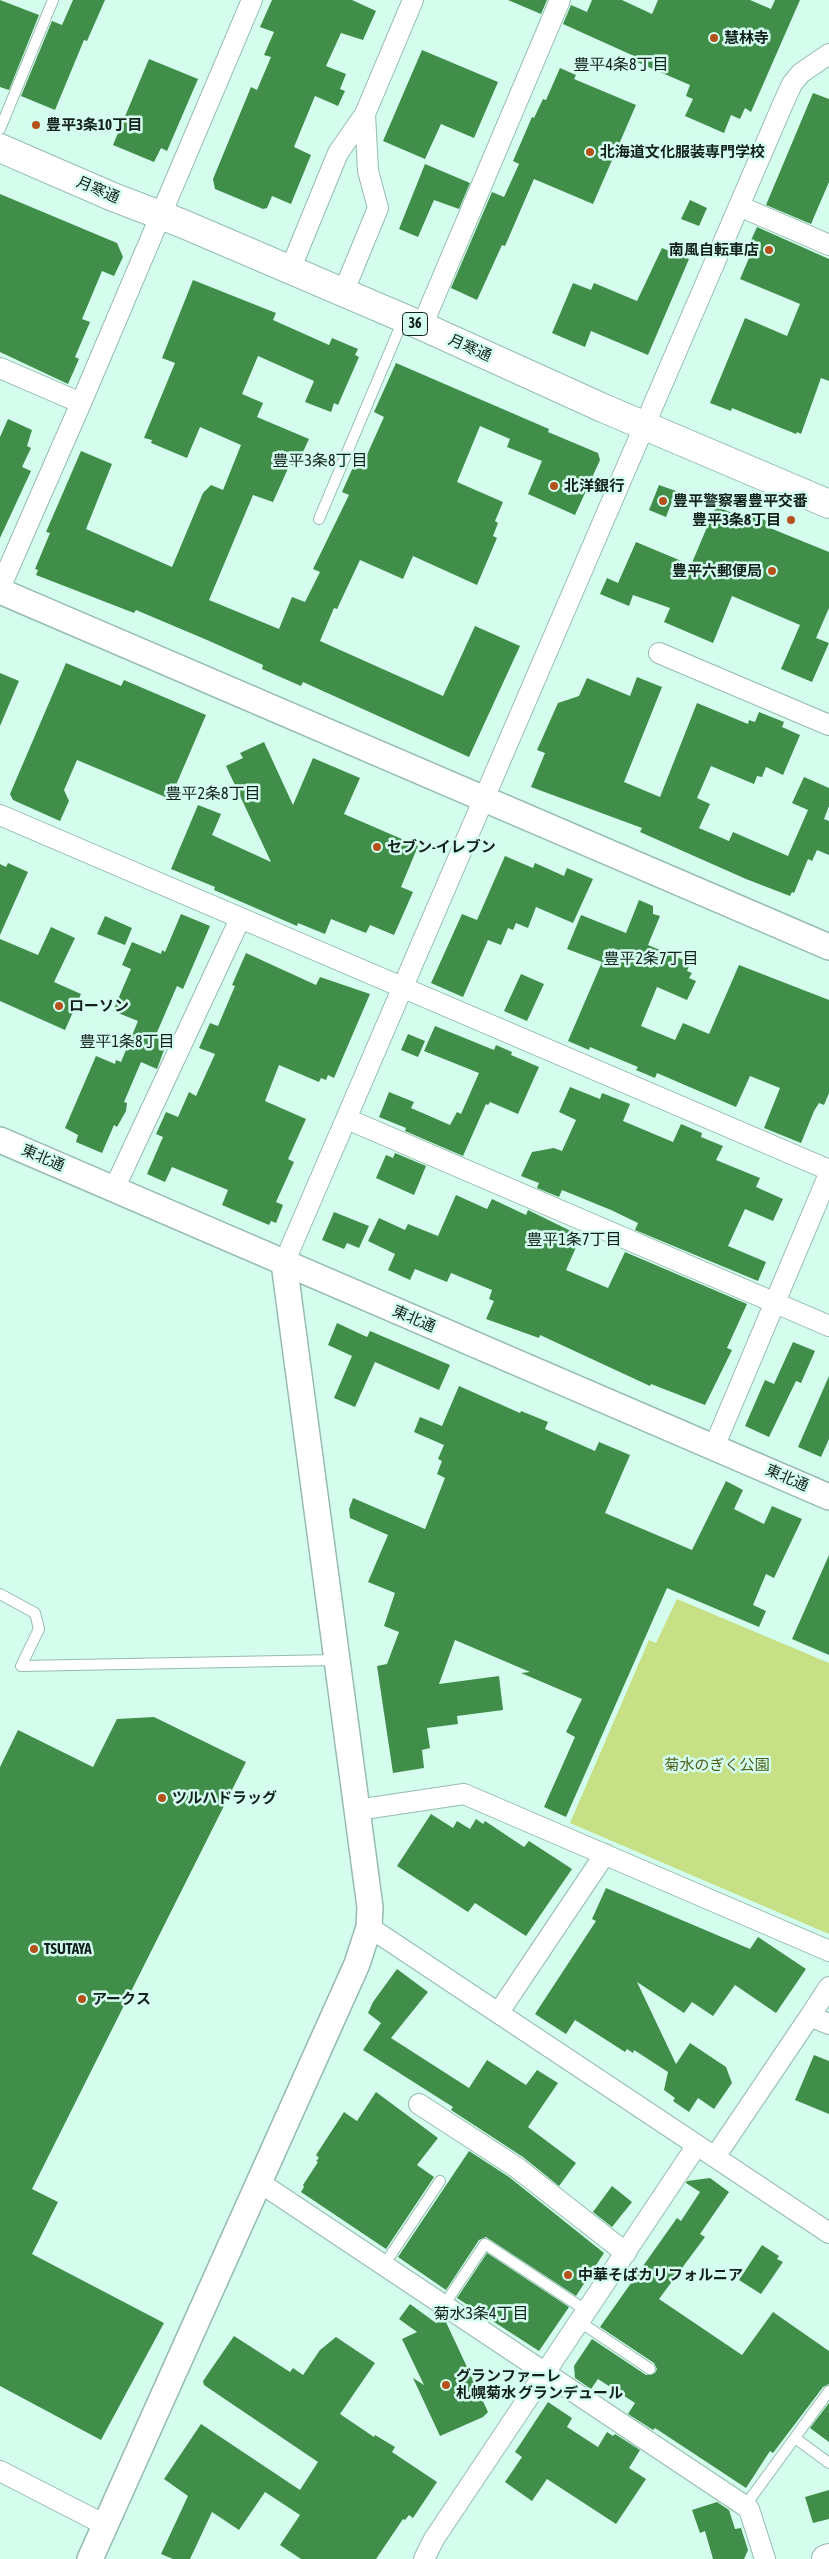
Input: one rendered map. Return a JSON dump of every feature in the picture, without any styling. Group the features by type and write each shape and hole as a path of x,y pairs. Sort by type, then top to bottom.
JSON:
{"highway":[{"name":"月寒通","path":"0,148 113,197 161,214 413,323 643,426 829,504"}],"street":[{"path":"252,0 0,589 829,947"},
{"path":"290,270 338,153 365,114 413,0"},
{"path":"413,323 560,0"},
{"path":"90,2559 357,1964 369,1927 370,1907 284,1263 483,797 792,84 811,65 829,55"},
{"path":"342,293 378,208 368,171 365,114"},
{"path":"739,206 829,244"},
{"path":"0,368 81,403"},
{"path":"658,653 829,725"},
{"path":"0,815 829,1172 714,1447"},
{"path":"114,1189 240,919"},
{"path":"347,1119 829,1326"},
{"name":"東北通","path":"0,1140 829,1497"},
{"path":"357,1810 464,1794 829,1951"},
{"path":"498,2012 605,1854"},
{"path":"369,1927 829,2234"},
{"path":"715,2157 829,1987"},
{"path":"810,2016 829,2024"},
{"path":"419,2104 516,2167 626,2253"},
{"path":"424,2559 434,2539 697,2146"},
{"path":"259,2182 745,2506 749,2509 764,2559"},
{"path":"0,2470 105,2525"}],"lane":[{"path":"0,129 53,0"},
{"path":"319,519 413,323"},
{"path":"0,1594 35,1613 39,1629 21,1666 336,1660"},
{"path":"384,2266 440,2181"},
{"path":"444,2305 485,2244 650,2369"},
{"path":"745,2506 829,2391"},
{"path":"794,2438 829,2463"}],"green space":[{"name":"菊水のぎく公園","path":"677,1599 829,1663 829,1934 570,1823 649,1640 656,1643"}],"building":[{"path":"0,0 39,15 9,90 0,87"},
{"path":"73,0 105,0 87,41 84,40 55,110 21,96 52,21 62,25"},
{"path":"272,0 352,0 376,11 363,40 341,33 326,66 346,74 340,89 345,91 338,106 315,96 294,147 311,155 291,204 272,196 267,208 263,209 215,189 213,179 251,87 257,90 271,57 264,55 274,32 260,27"},
{"path":"508,0 547,0 541,14"},
{"path":"592,0 622,0 652,14 658,0 750,0 771,9 775,0 800,0 751,112 745,108 740,119 731,115 724,133 685,116 693,99 686,96 690,85 632,60 634,56 563,24 571,5 587,12"},
{"path":"422,50 498,82 474,138 441,124 425,159 383,141"},
{"path":"149,59 198,79 167,151 161,148 154,162 113,145"},
{"path":"560,68 576,75 574,79 636,105 593,204 534,179 505,246 502,245 477,300 451,288 492,192 504,197 519,164 513,161 532,117 534,118 543,99 546,100"},
{"path":"813,93 829,99 829,182 811,224 766,205"},
{"path":"425,164 470,183 459,209 434,200 418,237 399,229"},
{"path":"0,194 117,243 123,257 114,276 102,271 82,319 90,322 75,357 79,359 68,384 0,352"},
{"path":"690,200 707,208 699,226 681,219"},
{"path":"757,227 829,259 829,381 821,378 801,434 797,432 796,434 732,408 731,411 710,403 745,318 787,336 800,304 740,279 752,251 747,249"},
{"path":"662,248 689,259 648,355 591,331 585,347 552,333 573,283 591,290 594,283 637,301"},
{"path":"193,280 276,313 273,320 329,345 332,338 358,349 355,355 359,357 338,405 334,403 331,412 305,402 314,381 258,356 242,394 263,403 257,417 309,439 296,467 290,464 273,502 253,495 209,600 279,629 292,597 305,602 320,572 313,569 349,495 342,492 354,465 361,468 384,417 374,412 396,363 549,429 548,432 598,453 600,460 575,515 528,494 542,461 507,447 510,439 480,426 457,482 503,502 495,521 498,523 493,536 497,538 477,585 413,556 403,579 360,560 337,609 334,608 320,641 443,696 475,626 520,646 469,757 303,682 301,686 262,669 263,665 136,610 134,613 36,575 38,570 35,569 50,533 46,532 81,451 112,464 86,529 172,567 203,493 211,485 223,490 241,445 200,427 187,458 151,443 152,440 144,438 175,363 162,358"},
{"path":"8,419 32,430 27,446 31,448 22,467 31,471 0,538 0,437"},
{"name":"豊平警察署豊平交番","path":"659,485 676,491 666,517 649,510"},
{"path":"716,506 748,520 751,514 767,521 765,526 829,552 829,608 816,638 829,643 812,682 781,669 800,625 732,596 713,643 664,622 670,608 633,595 629,606 600,594 607,578 618,583 636,542 691,565"},
{"path":"66,663 121,686 124,680 206,715 170,799 77,760 64,790 69,801 60,821 13,800 10,794"},
{"path":"0,673 19,681 0,726"},
{"path":"637,677 662,687 624,782 660,797 697,703 748,724 749,720 755,722 759,712 784,722 782,727 800,735 783,775 766,767 762,777 757,776 754,784 711,766 697,798 710,804 699,828 729,841 733,832 788,856 808,810 792,803 804,777 829,788 829,806 824,819 829,821 829,855 817,850 812,861 808,859 794,893 792,892 790,896 746,879 640,832 642,828 531,787 545,753 537,750 558,703 579,696 587,678 630,696"},
{"path":"264,742 293,805 313,758 360,778 344,814 418,846 401,887 413,892 394,935 370,925 366,933 331,919 325,934 298,923 297,926 214,890 215,887 171,869 198,805 221,814 212,835 271,862 226,766 243,758 240,753"},
{"path":"505,856 533,868 535,863 564,876 567,868 593,879 573,923 536,907 528,928 516,923 513,930 508,928 501,945 488,940 463,997 431,983 462,914 477,920"},
{"path":"8,863 28,872 0,935 0,864 6,867"},
{"path":"639,900 653,906 653,914 660,916 648,945 686,961 685,964 689,966 687,971 692,973 689,978 696,981 687,1000 657,987 641,1026 675,1040 683,1023 709,1034 739,965 829,1000 829,1093 824,1105 819,1103 814,1111 801,1143 764,1128 780,1088 750,1076 736,1107 657,1073 655,1078 636,1070 638,1067 590,1047 589,1050 568,1041 602,962 567,949 581,915 626,933"},
{"path":"181,914 210,926 183,989 177,986 155,1037 167,1042 157,1069 141,1062 124,1102 127,1103 126,1111 117,1127 114,1125 102,1153 76,1142 78,1135 65,1128 96,1056 115,1064 116,1060 121,1062 138,1021 113,1011 131,969 122,965 132,942 161,954 162,950 165,952"},
{"path":"105,916 132,928 125,945 97,934"},
{"path":"51,927 75,938 54,982 81,994 65,1030 0,1001 0,939 38,955"},
{"path":"246,953 316,985 320,977 370,994 334,1078 328,1075 326,1080 321,1078 319,1082 279,1065 265,1101 306,1119 288,1159 294,1162 276,1202 283,1205 276,1223 271,1221 269,1225 222,1205 228,1190 172,1167 165,1182 147,1174 163,1137 156,1134 166,1112 178,1117 189,1092 196,1096 215,1054 199,1048 210,1023 218,1026 235,986 232,985"},
{"path":"521,974 544,984 527,1021 504,1011"},
{"path":"435,1026 494,1050 496,1045 512,1052 511,1055 539,1067 518,1114 490,1102 488,1105 486,1104 463,1156 405,1131 406,1128 379,1117 389,1092 414,1102 411,1108 450,1125 457,1112 461,1114 479,1073 424,1051"},
{"path":"408,1034 425,1041 418,1057 401,1050"},
{"path":"570,1087 600,1099 602,1093 630,1104 623,1121 673,1142 681,1124 702,1133 701,1137 723,1146 716,1160 760,1178 756,1187 783,1199 773,1221 745,1209 728,1246 766,1262 758,1281 635,1230 638,1223 611,1210 562,1190 559,1197 537,1188 539,1183 521,1176 532,1152 554,1148 562,1151 576,1120 559,1112"},
{"path":"395,1153 426,1166 414,1195 376,1178 386,1155 393,1158"},
{"path":"456,1195 487,1209 492,1199 526,1215 528,1210 581,1236 566,1270 608,1288 625,1252 747,1304 727,1348 732,1350 705,1405 651,1384 650,1386 540,1335 539,1338 486,1319 494,1301 489,1299 492,1290 451,1273 447,1282 415,1269 410,1280 388,1270 395,1254 368,1241 379,1218 405,1230 408,1224 438,1236"},
{"path":"334,1212 369,1226 359,1248 347,1243 344,1249 322,1240"},
{"path":"337,1323 367,1337 370,1331 450,1365 439,1390 375,1362 355,1407 334,1398 352,1356 328,1345"},
{"path":"793,1342 815,1351 801,1383 796,1381 769,1437 745,1426 765,1380 774,1384"},
{"path":"829,1376 829,1439 821,1457 798,1447"},
{"path":"459,1386 520,1413 521,1411 548,1422 545,1429 595,1451 599,1442 630,1455 605,1513 692,1550 726,1481 743,1490 734,1509 764,1524 772,1506 802,1519 774,1578 766,1574 753,1605 766,1611 759,1627 667,1588 566,1817 544,1807 575,1737 566,1732 582,1699 521,1673 530,1672 455,1640 439,1684 499,1676 503,1710 457,1716 458,1724 427,1728 430,1748 422,1750 424,1768 393,1773 377,1666 387,1664 399,1632 384,1626 395,1593 368,1582 388,1535 350,1518 349,1509 353,1498 425,1529 445,1478 437,1474 442,1461 438,1459 444,1445 414,1432 420,1417 442,1426"},
{"path":"829,1555 829,1655 792,1639"},
{"path":"154,1717 246,1762 32,2189 58,2202 32,2254 164,2323 101,2440 0,2386 0,1767 18,1730 93,1767 117,1719"},
{"path":"431,1814 453,1828 457,1821 470,1829 476,1819 483,1824 485,1821 524,1847 529,1841 572,1869 526,1936 475,1903 468,1912 397,1866"},
{"path":"606,1888 750,1949 758,1937 806,1969 776,2013 735,1985 713,2016 692,2002 684,2013 637,1982 676,2064 690,2043 726,2067 732,2083 714,2109 698,2098 689,2112 673,2101 675,2098 664,2090 668,2072 634,2050 633,2053 627,2049 625,2052 575,2020 566,2034 535,2014 596,1921 592,1919"},
{"path":"397,1969 428,1992 391,2038 469,2088 487,2060 526,2085 537,2070 558,2083 528,2127 576,2163 559,2186 523,2157 451,2110 453,2107 363,2050 381,2023 368,2013 373,2002"},
{"path":"814,2055 829,2061 829,2114 795,2100"},
{"path":"376,2092 438,2138 417,2165 434,2177 386,2249 301,2192 304,2187 303,2185 318,2162 316,2161 319,2158 316,2155 344,2112 357,2121"},
{"path":"469,2151 509,2177 604,2253 576,2296 486,2237 479,2240 446,2290 398,2257"},
{"path":"710,2178 729,2192 700,2234 705,2237 659,2299 742,2355 773,2312 829,2351 829,2384 823,2387 773,2453 770,2451 746,2488 655,2428 653,2430 628,2414 635,2403 598,2379 591,2389 575,2378 574,2366 592,2339 646,2375 655,2373 657,2369 654,2363 600,2327 677,2218 681,2221 700,2192 686,2183 687,2181"},
{"path":"612,2186 632,2202 612,2227 593,2212"},
{"path":"762,2245 779,2256 777,2259 783,2262 761,2294 739,2280"},
{"path":"487,2253 569,2307 539,2351 457,2298"},
{"name":"グランファーレ 札幌菊水 グランデュール","path":"410,2304 436,2323 445,2320 488,2412 483,2417 440,2436 413,2378 424,2385 402,2339 417,2332 399,2319"},
{"path":"234,2336 290,2372 293,2368 303,2375 320,2350 336,2337 375,2363 340,2414 374,2437 375,2435 395,2447 392,2452 437,2482 413,2518 409,2515 405,2520 403,2519 376,2559 301,2559 280,2545 300,2515 265,2492 239,2530 212,2512 190,2559 173,2559 161,2554 188,2496 164,2479 201,2424 300,2490 318,2462 204,2385 203,2381"},
{"path":"548,2402 572,2418 567,2427 598,2447 607,2432 613,2436 615,2434 640,2450 629,2468 646,2479 616,2524 547,2479 532,2501 505,2482 522,2457 515,2452"},
{"path":"829,2403 829,2442 810,2428"},
{"path":"829,2490 829,2519 813,2523 805,2497"},
{"path":"717,2502 729,2510 735,2529 741,2528 748,2550 744,2559 713,2559 705,2531 700,2533 692,2510"}],"place":[{"name":"慧林寺","path":"714,38"},
{"name":"豊平3条10丁目","path":"36,125"},
{"name":"北海道文化服装専門学校","path":"590,152"},
{"name":"南風自転車店","path":"769,250"},
{"name":"北洋銀行","path":"554,486"},
{"name":"豊平警察署豊平交番","path":"663,501"},
{"name":"豊平3条8丁目","path":"791,520"},
{"name":"豊平六郵便局","path":"772,571"},
{"name":"セブン-イレブン","path":"377,847"},
{"name":"ローソン","path":"59,1006"},
{"name":"ツルハドラッグ","path":"162,1798"},
{"name":"TSUTAYA","path":"34,1949"},
{"name":"アークス","path":"82,1999"},
{"name":"中華そばカリフォルニア","path":"568,2275"},
{"name":"グランファーレ 札幌菊水 グランデュール","path":"446,2385"}],"district":[{"name":"豊平4条8丁目","path":"621,65"},
{"name":"豊平3条8丁目","path":"320,461"},
{"name":"豊平2条8丁目","path":"213,794"},
{"name":"豊平2条7丁目","path":"651,959"},
{"name":"豊平1条8丁目","path":"127,1042"},
{"name":"豊平1条7丁目","path":"574,1240"},
{"name":"菊水3条4丁目","path":"481,2314"}]}
